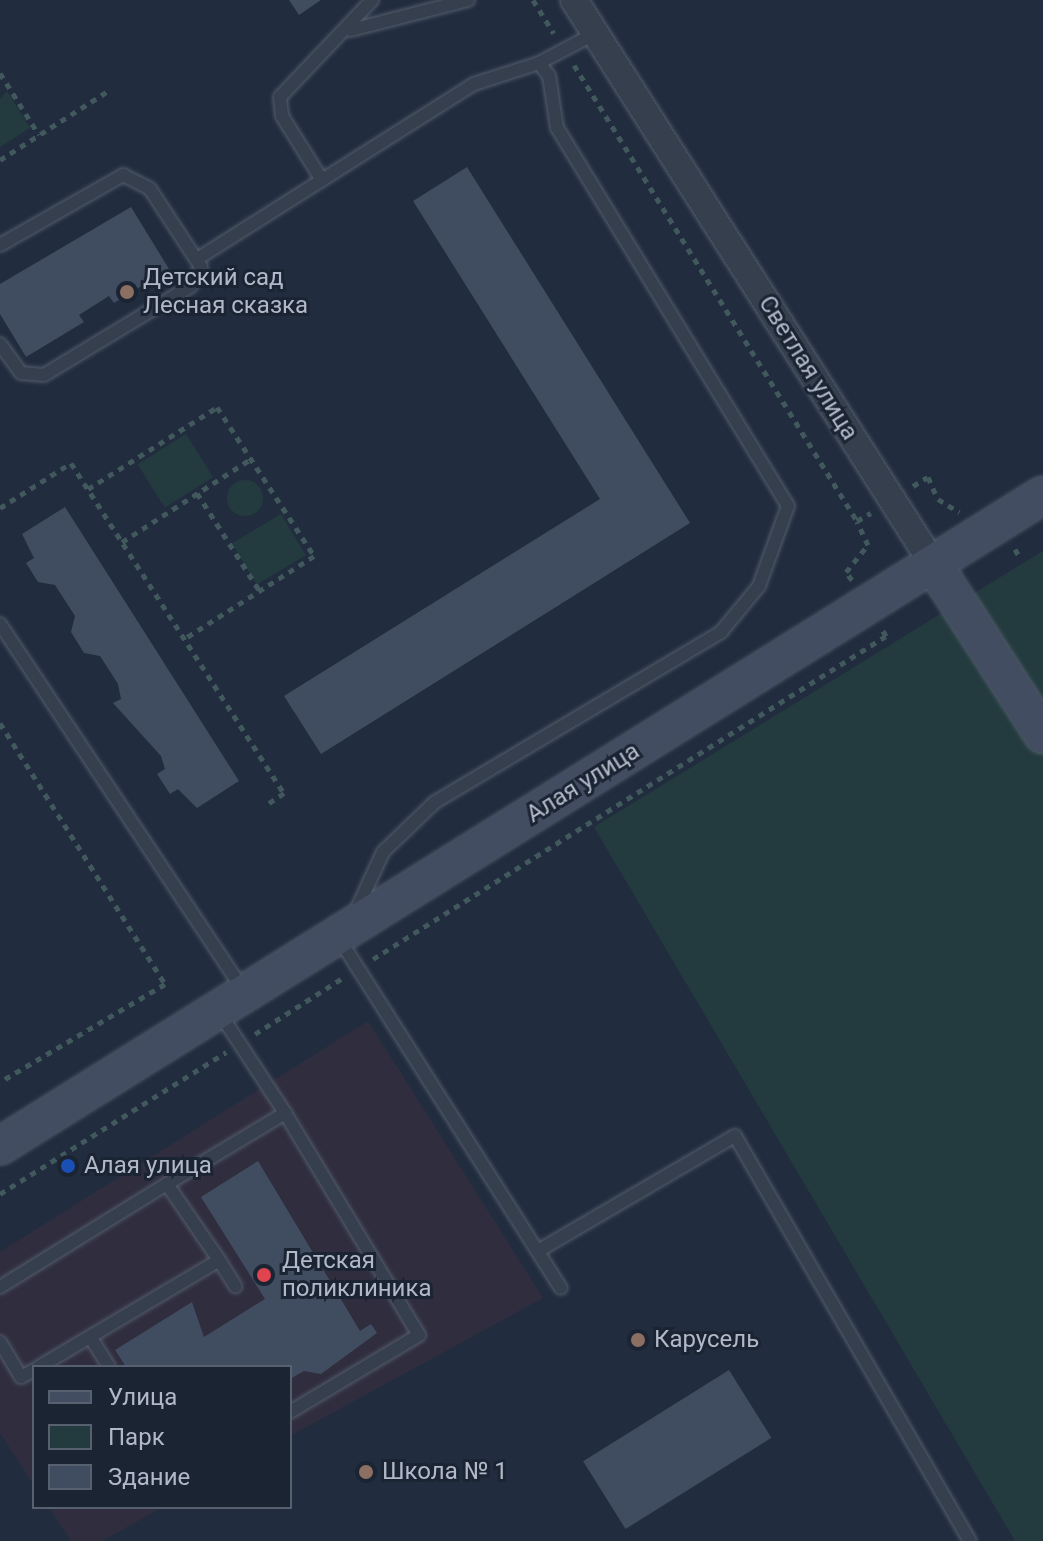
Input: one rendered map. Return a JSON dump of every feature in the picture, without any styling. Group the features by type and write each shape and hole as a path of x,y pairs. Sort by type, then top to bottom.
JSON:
{"main road":[{"name":"Алая улица","path":"0,1146 1043,495"},
{"name":"Светлая улица","path":"933,564 1043,735"}],"street":[{"name":"Светлая улица","path":"574,0 933,564"}],"lane":[{"path":"320,177 282,116 280,97 351,30 372,0"},
{"path":"351,30 468,0"},
{"path":"197,259 320,177 474,84 539,63 596,33"},
{"path":"539,63 557,128 788,506 759,586 721,632 435,802 383,852 343,932 561,1288"},
{"path":"0,245 123,175 150,189 197,259 200,278 44,375 21,373 0,344"},
{"path":"0,624 232,1002 285,1113 419,1335 292,1411"},
{"path":"0,1287 285,1113"},
{"path":"538,1251 735,1136 970,1541"},
{"path":"167,1184 235,1286"},
{"path":"42,1365 219,1260"},
{"path":"91,1338 108,1365"},
{"path":"0,1342 21,1377 32,1370"}],"path":[{"path":"533,0 857,521"},
{"path":"0,73 39,135"},
{"path":"0,91 6,83"},
{"path":"0,160 108,91"},
{"path":"88,489 217,407 314,556 184,639"},
{"path":"122,542 251,459"},
{"path":"0,508 71,463 284,793 266,805"},
{"path":"197,493 259,590"},
{"path":"0,723 165,984 0,1082"}],"shaded area":[{"name":"Детская поликлиника","path":"368,1021 543,1298 292,1435 292,1365 32,1365 32,1482 0,1433 0,1252"},
{"path":"50,1509 159,1509 102,1541 71,1541"}],"green space":[{"path":"7,91 30,128 0,147 0,99"},
{"path":"186,434 213,477 165,507 138,464"},
{"path":"245,480 257,486 263,498 257,510 245,516 233,510 227,498 233,486"},
{"path":"281,514 306,555 257,585 232,543"},
{"path":"1043,551 1043,1541 1015,1541 594,827"}],"building":[{"path":"289,0 321,0 299,15"},
{"path":"467,167 690,523 321,754 284,696 600,499 413,201"},
{"path":"131,207 169,269 114,303 109,296 79,315 84,322 26,357 0,314 0,284"},
{"path":"65,507 239,781 197,808 178,789 170,794 157,774 165,769 161,756 113,703 121,699 118,684 100,656 84,653 71,632 75,616 55,585 38,582 26,563 34,558 22,534"},
{"path":"258,1161 360,1331 371,1324 377,1333 321,1374 304,1371 292,1378 292,1365 125,1365 115,1350 192,1302 204,1337 265,1299 201,1197"},
{"path":"729,1370 771,1438 626,1529 583,1461"}],"place":[{"name":"Детский сад Лесная сказка","path":"127,292"},
{"name":"Алая улица","path":"68,1166"},
{"name":"Детская поликлиника","path":"264,1275"},
{"name":"Карусель","path":"638,1340"},
{"name":"Школа № 1","path":"366,1472"}]}
